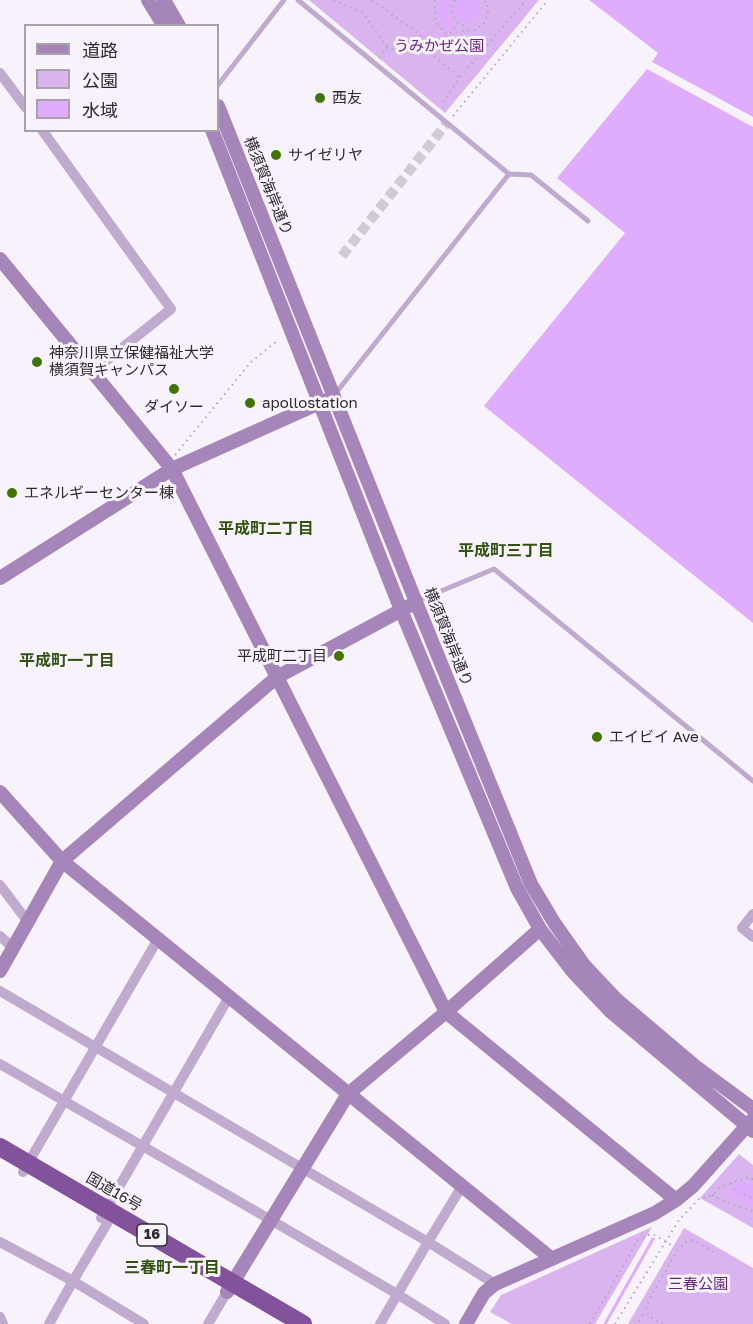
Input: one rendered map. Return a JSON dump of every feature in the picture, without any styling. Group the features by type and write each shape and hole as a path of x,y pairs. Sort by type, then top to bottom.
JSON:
{"highway":[{"name":"国道16号","path":"0,1147 26,1168 105,1216 230,1288 303,1324"},
{"name":"国道16号","path":"0,1159 26,1168"},
{"name":"国道16号","path":"230,1288 279,1324"}],"street":[{"path":"148,0 163,24"},
{"path":"165,0 178,24"},
{"path":"0,73 24,105"},
{"name":"横須賀海岸通り","path":"219,108 531,884 555,924 584,965 616,999 695,1066 753,1109"},
{"path":"43,132 171,309 92,372"},
{"path":"213,132 401,610 517,888 540,929 573,972 611,1012 751,1125 693,1186 676,1200 655,1213 495,1284 484,1293 466,1324"},
{"path":"0,259 170,466 446,1012 676,1200"},
{"path":"0,578 170,466 334,395"},
{"path":"0,971 62,861 277,676 416,602"},
{"path":"0,792 62,861 552,1259"},
{"path":"0,885 28,922"},
{"path":"753,914 742,928 753,937"},
{"path":"208,1324 348,1094 540,929"},
{"path":"0,936 13,948"},
{"path":"26,1168 158,939"},
{"path":"0,991 303,1168 495,1284"},
{"path":"49,1324 143,1146 229,997"},
{"path":"0,1064 271,1220 445,1324"},
{"path":"380,1324 462,1186"},
{"path":"0,1242 73,1281 144,1324"},
{"path":"0,1317 3,1324"}],"lane":[{"path":"219,84 285,0"},
{"path":"298,0 509,174 531,175 588,221"},
{"path":"334,395 509,174"},
{"path":"416,602 494,569 753,781"}],"path":[{"path":"334,0 363,13 384,43 393,50 405,53 422,46 436,46"},
{"path":"372,0 436,46"},
{"path":"435,0 435,18 448,36"},
{"path":"454,0 453,16 458,23 464,26 463,31 475,30 484,24 488,13 487,2 482,0"},
{"path":"443,102 460,77 526,0"},
{"path":"447,123 548,0"},
{"path":"458,23 436,46 433,55 460,77"},
{"path":"375,63 388,46"},
{"path":"170,466 251,362 277,341"},
{"path":"615,1324 679,1220 700,1198 712,1195 720,1187 731,1183 749,1177 753,1180"},
{"path":"731,1183 735,1190 747,1196 753,1196"},
{"path":"712,1195 753,1212"},
{"path":"590,1324 638,1240 646,1235 654,1235 678,1249"},
{"path":"639,1322 678,1249 686,1242 693,1240 715,1253"},
{"path":"646,1310 650,1317 663,1324"}],"green space":[{"name":"うみかぜ公園","path":"309,0 539,0 445,113"},
{"path":"739,1154 753,1165 753,1228 700,1198"},
{"name":"三春公園","path":"652,1227 595,1324 512,1324 490,1312 501,1295"},
{"name":"三春公園","path":"684,1228 753,1268 753,1324 628,1324"}],"water":[{"path":"439,0 452,0 449,12 455,23 448,32 438,18"},
{"path":"458,0 477,0 481,7 479,18 467,24 455,17 454,7"},
{"path":"589,0 753,0 753,117 652,62 658,53"},
{"path":"647,69 753,127 753,623 484,406 625,233 557,178"},
{"path":"750,1181 753,1184 753,1206 735,1199 725,1189 741,1183"}],"waterway":[{"path":"605,1324 653,1239"}],"tunnel":[{"path":"342,256 447,123"}],"place":[{"name":"西友","path":"320,98"},
{"name":"サイゼリヤ","path":"276,155"},
{"name":"神奈川県立保健福祉大学 横須賀キャンパス","path":"37,362"},
{"name":"ダイソー","path":"174,389"},
{"name":"apollostation","path":"250,403"},
{"name":"エネルギーセンター棟","path":"12,493"},
{"name":"平成町二丁目","path":"339,656"},
{"name":"エイビイ Ave","path":"597,737"}],"district":[{"name":"平成町二丁目","path":"266,529"},
{"name":"平成町三丁目","path":"506,551"},
{"name":"平成町一丁目","path":"67,661"},
{"name":"三春町一丁目","path":"172,1268"}]}
